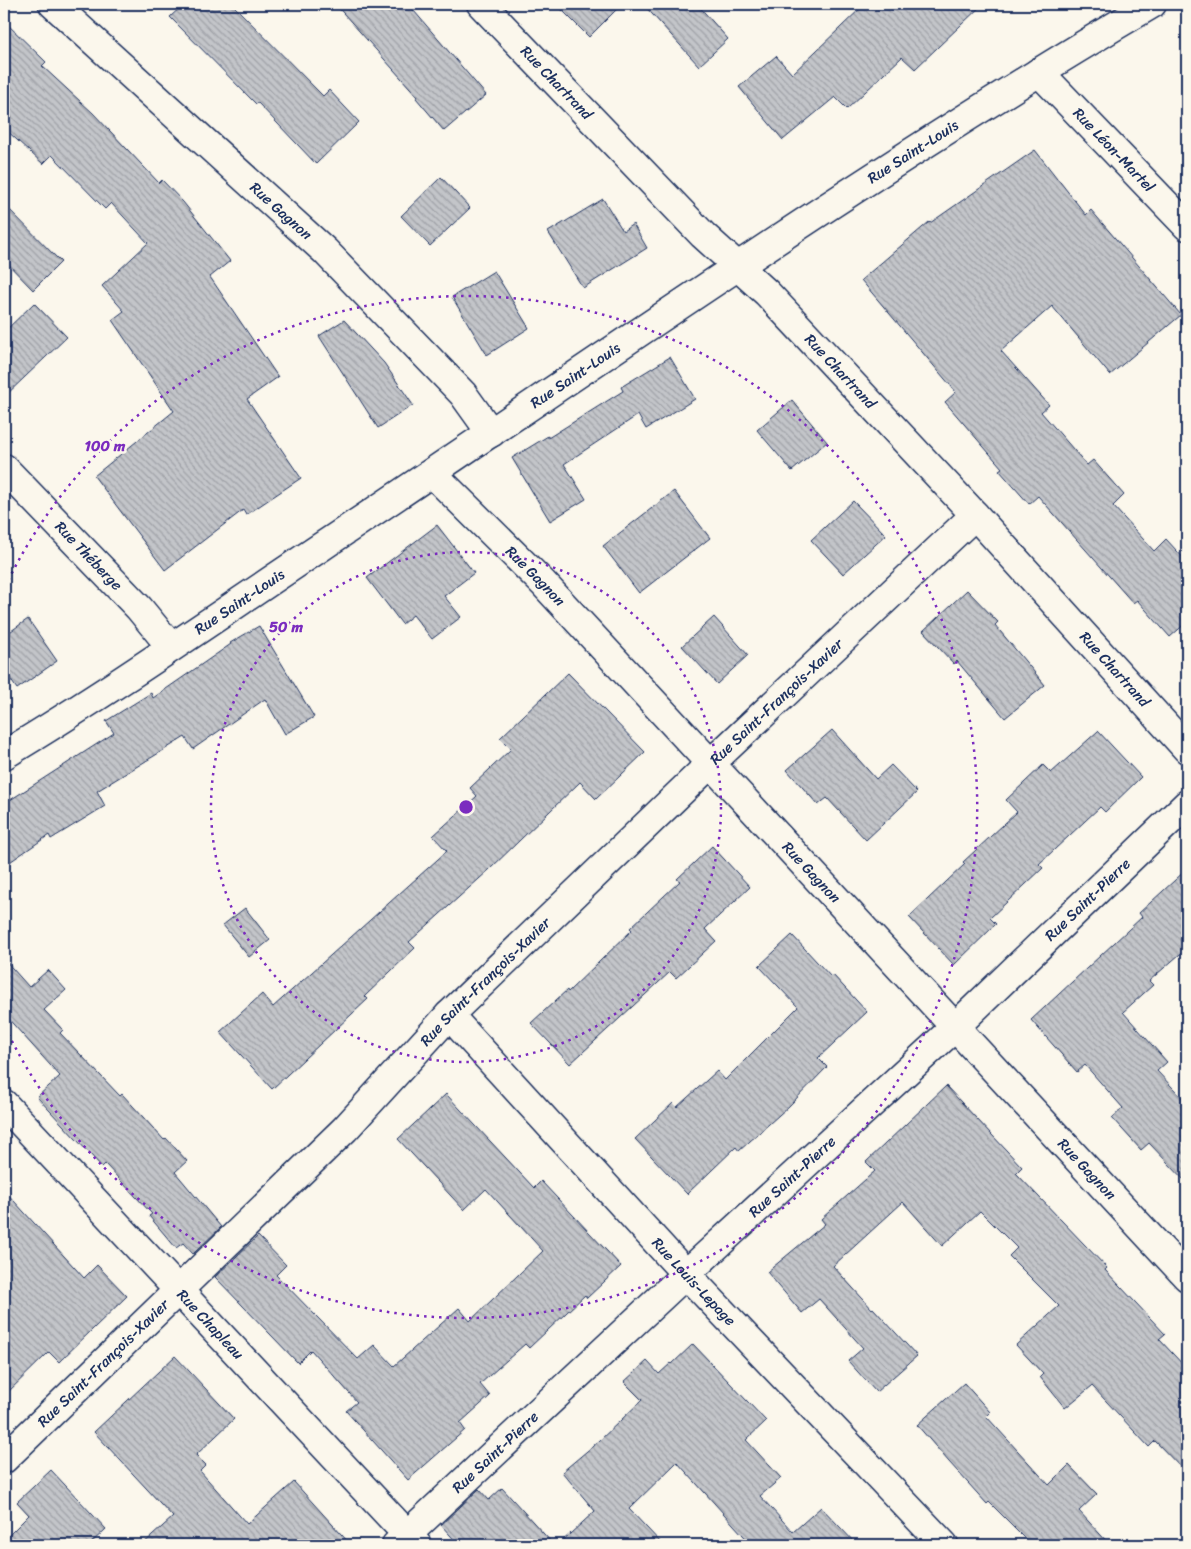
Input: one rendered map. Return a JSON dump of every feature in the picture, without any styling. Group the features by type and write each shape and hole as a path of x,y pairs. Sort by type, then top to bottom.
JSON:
{"street":[{"name":"Rue Gagnon","path":"53,4 325,251 463,394 491,433"},
{"name":"Rue Chartrand","path":"481,4 703,235 768,293 975,514 1187,749"},
{"name":"Rue Saint-Louis","path":"4,755 171,647 432,473 736,266 1038,72 1152,4"},
{"name":"Rue Léon-Martel","path":"1038,72 1187,226"},
{"name":"Rue Théberge","path":"4,468 139,608 171,647"},
{"name":"Rue Gagnon","path":"432,473 543,583 1187,1277"},
{"name":"Rue Saint-François-Xavier","path":"4,1459 345,1129 450,1015 710,764 975,514"},
{"name":"Rue Saint-Pierre","path":"406,1542 686,1274 954,1028 1187,804"},
{"name":"Rue Louis-Lepage","path":"450,1015 686,1274 944,1545"},
{"name":"Rue Chapleau","path":"4,1104 179,1289 406,1542"}],"building":[{"path":"184,4 232,4 323,96 329,90 359,122 316,164 258,103 256,104 170,17"},
{"path":"335,4 408,4 486,95 444,131 416,98 418,97"},
{"path":"556,4 622,4 589,37"},
{"path":"643,4 697,4 728,39 699,66"},
{"path":"865,4 983,4 915,69 902,57 847,109 835,97 783,140 739,87 776,56 792,74"},
{"path":"4,21 46,62 42,66 93,113 159,183 162,180 183,202 230,261 210,277 278,377 247,399 301,478 246,515 243,510 165,570 94,476 174,411 112,320 124,311 102,286 148,243 111,203 105,209 52,155 43,164 4,128"},
{"path":"1035,150 1086,215 1091,210 1181,315 1110,375 1052,306 1001,351 1049,405 1041,412 1087,465 1093,460 1124,495 1113,506 1154,551 1166,539 1187,562 1187,622 1170,637 1137,600 1133,603 1038,496 1029,504 999,470 1002,468 945,402 956,392 861,280 929,222"},
{"path":"441,177 470,208 430,246 401,216"},
{"path":"603,199 623,231 633,224 647,248 583,288 548,232"},
{"path":"4,204 61,262 33,290 4,260"},
{"path":"494,271 529,328 487,355 452,297"},
{"path":"34,303 67,337 4,397 4,332"},
{"path":"344,320 384,363 413,405 378,428 319,336"},
{"path":"670,357 695,399 646,429 638,415 564,464 586,499 550,521 512,458 623,391 621,387"},
{"path":"792,400 827,442 792,471 757,430"},
{"path":"674,491 710,538 639,593 603,546"},
{"path":"853,501 886,535 843,574 811,540"},
{"path":"437,525 474,573 444,596 461,617 432,639 413,615 402,624 367,578"},
{"path":"967,590 998,622 995,625 1045,685 1005,718 957,661 954,664 923,631"},
{"path":"714,617 748,655 717,684 682,646"},
{"path":"28,619 57,661 17,689 4,670 4,636"},
{"path":"259,626 314,717 285,734 265,699 193,749 185,737 97,791 105,806 51,839 49,835 4,866 4,804 114,733 106,721 151,693 153,698 230,643"},
{"path":"568,673 645,752 596,799 580,782 489,870 409,942 415,948 365,996 368,999 272,1089 220,1032 262,994 273,1007 447,851 433,836 477,796 470,788 511,749 500,738"},
{"path":"832,730 876,779 891,765 917,792 866,840 827,798 818,805 787,770"},
{"path":"1098,731 1141,777 1105,812 1100,807 1039,864 1043,868 990,918 996,924 954,965 909,917 965,864 963,862 1017,812 1006,800 1043,765 1051,773"},
{"path":"712,846 750,887 705,929 716,941 676,978 670,972 570,1064 531,1023 567,990 568,992 632,930 630,928 680,881 677,879"},
{"path":"1187,869 1187,948 1149,981 1153,985 1123,1012 1167,1062 1157,1071 1187,1103 1187,1183 1149,1143 1141,1150 1112,1118 1123,1108 1085,1065 1077,1072 1031,1020 1142,917 1139,913"},
{"path":"245,908 270,940 249,957 223,925"},
{"path":"792,935 867,1012 818,1058 827,1067 789,1106 739,1151 736,1147 687,1194 635,1139 673,1103 677,1107 717,1071 725,1080 798,1007 759,966"},
{"path":"4,959 29,987 48,970 66,990 44,1010 63,1030 60,1033 120,1096 122,1094 164,1140 166,1138 187,1161 175,1172 221,1227 193,1254 183,1243 176,1248 149,1216 152,1214 105,1164 102,1167 37,1097 60,1076 4,1014"},
{"path":"946,1086 1022,1167 1016,1173 1107,1268 1105,1270 1165,1334 1159,1339 1187,1369 1187,1474 1155,1441 1149,1447 1092,1386 1065,1408 1040,1377 1043,1374 1016,1345 1059,1306 1009,1256 1017,1248 980,1211 942,1246 903,1202 833,1266 917,1356 876,1392 848,1361 863,1348 819,1299 802,1313 767,1272 825,1224 821,1219 875,1171 866,1162"},
{"path":"446,1094 534,1188 541,1181 621,1266 587,1298 585,1295 529,1348 525,1344 480,1384 490,1396 460,1423 465,1430 408,1480 346,1411 357,1402 311,1350 298,1363 215,1277 258,1236 286,1265 276,1275 358,1359 374,1345 394,1366 459,1308 470,1321 543,1251 486,1189 464,1210 398,1139"},
{"path":"4,1190 84,1278 97,1265 127,1296 59,1362 49,1352 4,1396"},
{"path":"693,1344 766,1421 746,1440 781,1478 760,1496 793,1532 821,1507 857,1545 752,1545 677,1462 629,1509 663,1545 558,1545 595,1511 562,1472 599,1441 642,1400 624,1382 647,1361 659,1374"},
{"path":"175,1356 234,1419 196,1455 206,1465 200,1471 247,1524 294,1482 351,1545 142,1545 173,1517 94,1432"},
{"path":"964,1383 990,1412 986,1416 1049,1485 1069,1465 1097,1494 1079,1511 1110,1545 1032,1545 989,1502 987,1504 949,1462 917,1425"},
{"path":"51,1470 106,1529 89,1545 4,1545 4,1540 29,1515 17,1502"},
{"path":"502,1488 554,1545 459,1545 441,1525 479,1489 489,1500"}]}
